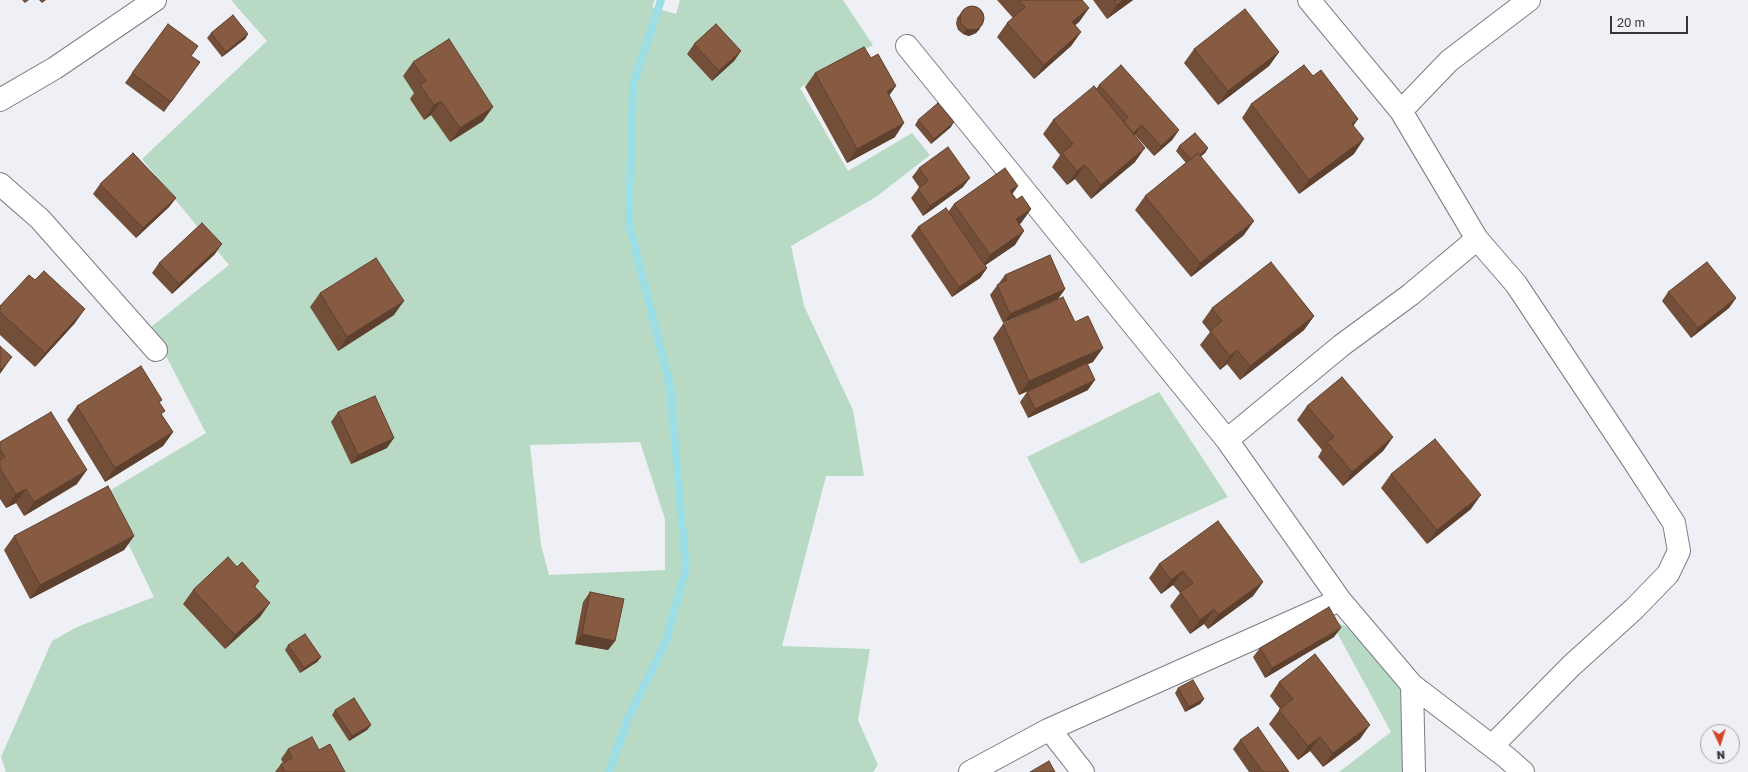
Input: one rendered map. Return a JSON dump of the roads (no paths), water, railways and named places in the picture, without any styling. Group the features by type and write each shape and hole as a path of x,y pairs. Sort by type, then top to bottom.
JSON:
{"street":[{"path":"0,100 56,68 154,0"},
{"path":"1309,0 1401,111 1477,239 1516,284 1674,523 1679,551 1668,574 1634,609 1571,666 1492,746"},
{"path":"1401,111 1450,61 1529,0"},
{"path":"907,46 1226,440 1340,600 1412,685 1492,746 1522,772"},
{"path":"0,184 40,219 156,350"},
{"path":"1226,440 1342,345 1410,295 1477,239"},
{"path":"970,772 1050,730 1340,600"},
{"path":"1412,685 1414,772"},
{"path":"1050,730 1083,772"}],"waterway":[{"path":"609,772 629,716 665,644 686,568 670,386 629,224 633,85 661,0"}]}
